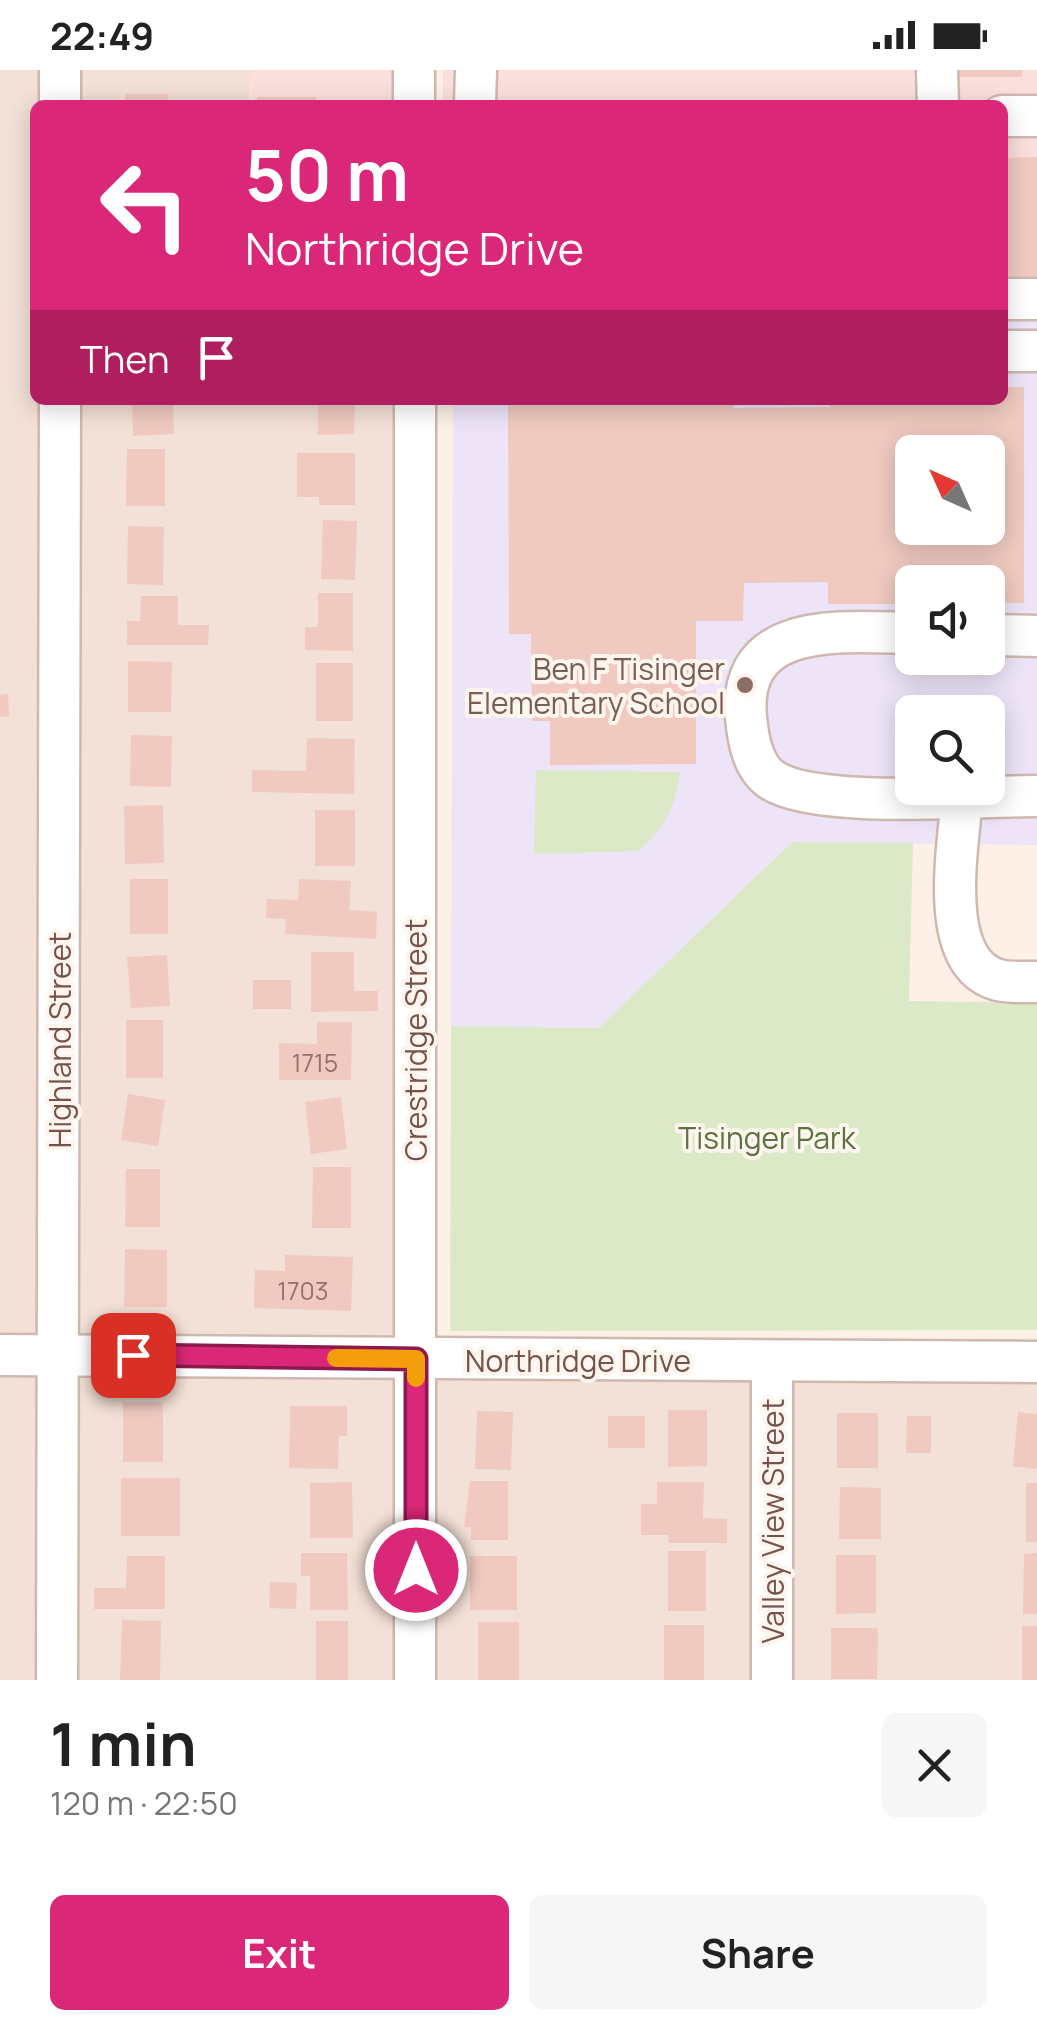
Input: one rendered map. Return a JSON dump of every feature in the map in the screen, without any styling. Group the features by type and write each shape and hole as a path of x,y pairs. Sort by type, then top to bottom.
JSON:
{"street":[{"path":"60,70 60,100"},
{"path":"414,70 414,100"},
{"path":"475,100 476,70"},
{"path":"937,70 938,100"},
{"path":"1008,116 1037,116"},
{"path":"1008,299 1037,299"},
{"path":"1008,351 1037,351"},
{"name":"Highland Street","path":"57,1680 60,405"},
{"name":"Crestridge Street","path":"414,405 416,1680"},
{"path":"895,633 812,632 790,638 756,666 744,705 750,749 770,779 812,795 895,796"},
{"path":"1005,635 1037,636"},
{"path":"1005,796 1037,796"},
{"path":"961,805 956,924 969,960 996,980 1037,982"},
{"name":"Northridge Drive","path":"0,1355 1037,1362"},
{"name":"Valley View Street","path":"772,1362 772,1680"}],"shaded area":[{"path":"0,70 251,70 250,100 30,100 30,405 397,405 395,1375 1037,1382 1037,1680 0,1680"},
{"path":"251,70 398,70 398,100 251,100"},
{"path":"443,70 1037,70 1037,290 1008,290 1008,100 443,100"},
{"name":"Ben F Tisinger Elementary School","path":"1008,310 1037,310 1037,845 792,842 599,1028 451,1026 453,405 1008,405"}],"green space":[{"path":"536,770 680,772 667,816 638,851 534,854"},
{"name":"Tisinger Park","path":"792,842 913,843 909,1001 1037,1003 1037,1330 450,1331 451,1026 599,1028"}],"building":[{"path":"959,70 1022,70 1022,77 959,77"},
{"path":"125,94 168,94 168,100 125,100"},
{"path":"257,97 316,97 316,100"},
{"path":"1037,157 1037,278 1008,278 1008,158"},
{"path":"1008,387 1024,387 1024,603 1005,603 1005,565 895,565 895,604 828,604 828,582 744,583 743,621 696,621 696,764 550,765 550,721 532,721 531,634 509,634 508,405 1008,405"},
{"path":"132,405 173,405 174,434 133,436"},
{"path":"318,405 355,405 354,434 318,435"},
{"path":"127,449 165,449 165,506 126,506"},
{"path":"297,453 355,453 355,505 319,505 319,497 297,497"},
{"path":"323,520 357,521 355,580 321,579"},
{"path":"128,526 164,527 163,585 127,584"},
{"path":"318,593 353,593 353,651 305,650 305,627 318,627"},
{"path":"141,596 178,596 178,625 209,625 208,645 127,645 127,621 140,621"},
{"path":"128,661 172,662 171,712 128,712"},
{"path":"316,663 353,663 353,721 316,721"},
{"path":"8,694 9,716 0,717 0,695"},
{"path":"131,735 172,736 171,787 130,786"},
{"path":"307,738 355,739 354,794 252,792 252,770 306,771"},
{"path":"163,805 164,863 125,864 124,806"},
{"path":"315,810 355,810 355,866 315,866"},
{"path":"130,879 168,879 168,934 130,934"},
{"path":"299,879 351,881 349,910 377,912 376,939 285,934 286,919 266,918 267,899 298,900"},
{"path":"311,952 354,952 354,991 378,991 378,1011 311,1012"},
{"path":"167,955 170,1006 131,1008 127,957"},
{"path":"253,980 291,980 291,1009 253,1009"},
{"path":"126,1020 163,1020 163,1078 126,1078"},
{"path":"317,1022 352,1022 351,1080 279,1080 279,1043 317,1044"},
{"path":"128,1094 165,1100 158,1146 121,1140"},
{"path":"341,1097 347,1149 311,1154 305,1102"},
{"path":"313,1167 351,1167 351,1228 312,1228"},
{"path":"126,1169 160,1169 160,1227 125,1227"},
{"path":"125,1249 167,1250 167,1307 124,1307"},
{"path":"285,1255 353,1257 351,1311 254,1308 255,1270 285,1271"},
{"path":"123,1402 163,1402 163,1462 123,1462"},
{"path":"290,1406 347,1406 347,1436 339,1436 338,1469 289,1468"},
{"path":"668,1410 707,1410 707,1466 668,1467"},
{"path":"477,1411 513,1412 511,1470 475,1469"},
{"path":"1018,1412 1037,1414 1037,1469 1013,1466"},
{"path":"837,1413 878,1413 878,1468 837,1468"},
{"path":"608,1416 645,1416 645,1448 608,1448"},
{"path":"907,1416 931,1416 931,1453 906,1453"},
{"path":"121,1478 180,1478 180,1536 121,1536"},
{"path":"470,1481 508,1481 508,1540 471,1540 471,1527 464,1527"},
{"path":"352,1482 353,1538 310,1538 310,1483"},
{"path":"657,1482 704,1482 703,1518 727,1519 727,1543 668,1543 669,1535 641,1535 641,1504 657,1504"},
{"path":"1026,1483 1037,1483 1037,1542 1026,1542"},
{"path":"840,1487 881,1488 881,1539 839,1539"},
{"path":"668,1551 706,1551 706,1611 668,1611"},
{"path":"301,1553 347,1553 348,1610 310,1610 310,1576 301,1576"},
{"path":"1037,1553 1037,1614 1023,1614 1024,1554"},
{"path":"836,1555 876,1555 876,1613 836,1614"},
{"path":"127,1556 165,1556 165,1609 94,1609 94,1588 126,1588"},
{"path":"470,1556 517,1556 517,1610 470,1610"},
{"path":"270,1582 297,1583 296,1609 269,1608"},
{"path":"122,1620 161,1621 160,1680 120,1680"},
{"path":"316,1621 348,1621 348,1680 316,1680"},
{"path":"478,1622 519,1622 519,1680 478,1680"},
{"path":"664,1625 704,1625 704,1680 664,1680"},
{"path":"1022,1626 1037,1626 1037,1680 1022,1680"},
{"path":"831,1628 878,1628 877,1679 831,1679"}],"slow traffic":[{"path":"336,1358 416,1359 416,1378"}],"place":[{"name":"Ben F Tisinger Elementary School","path":"745,685"}],"route":[{"path":"133,1355 416,1359 416,1570"}]}
